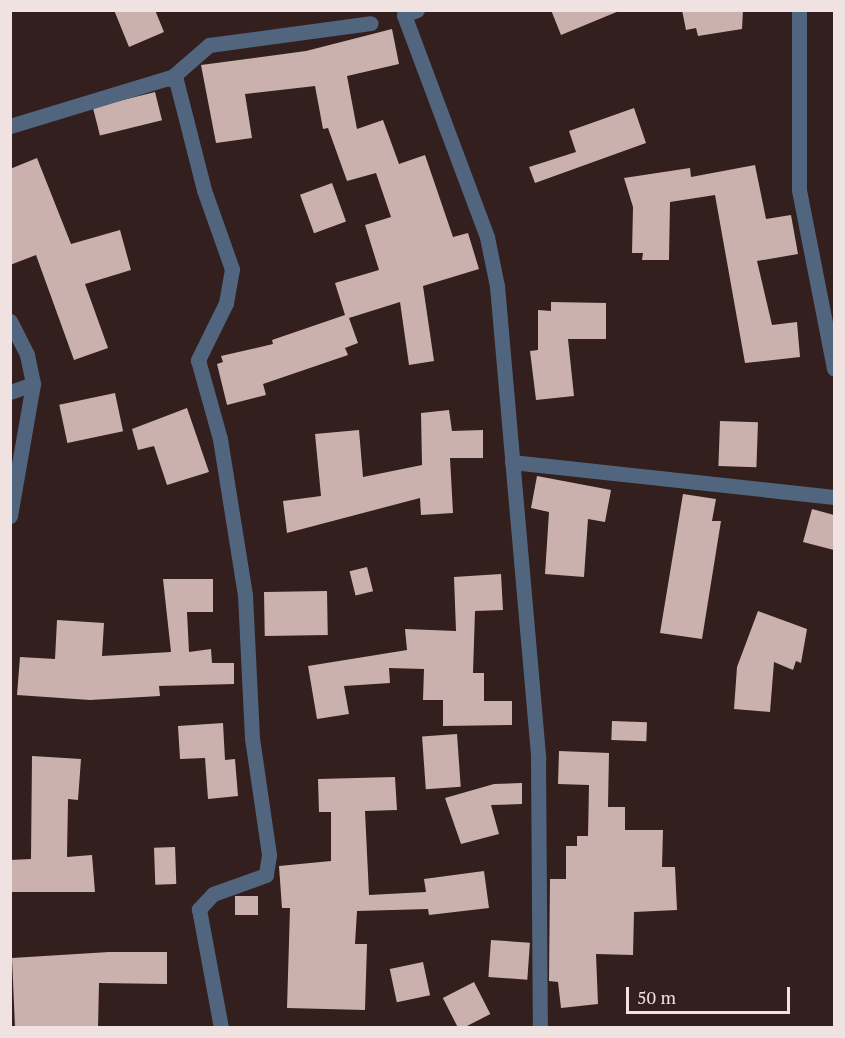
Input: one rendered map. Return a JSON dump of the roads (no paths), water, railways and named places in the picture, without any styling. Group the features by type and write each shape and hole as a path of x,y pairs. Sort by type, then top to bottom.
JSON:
{"street":[{"path":"417,10 404,15 487,237 512,462 538,759 540,1028"},
{"path":"799,10 800,190 834,369"},
{"path":"170,79 209,45 371,23"},
{"path":"10,126 175,76 204,190 232,268 226,303 198,360 220,439 245,596 252,738 269,855 266,875 213,894 199,909 220,1028"},
{"path":"10,321 27,355 33,384 10,516"},
{"path":"10,392 33,384"},
{"path":"512,462 834,497"}]}
